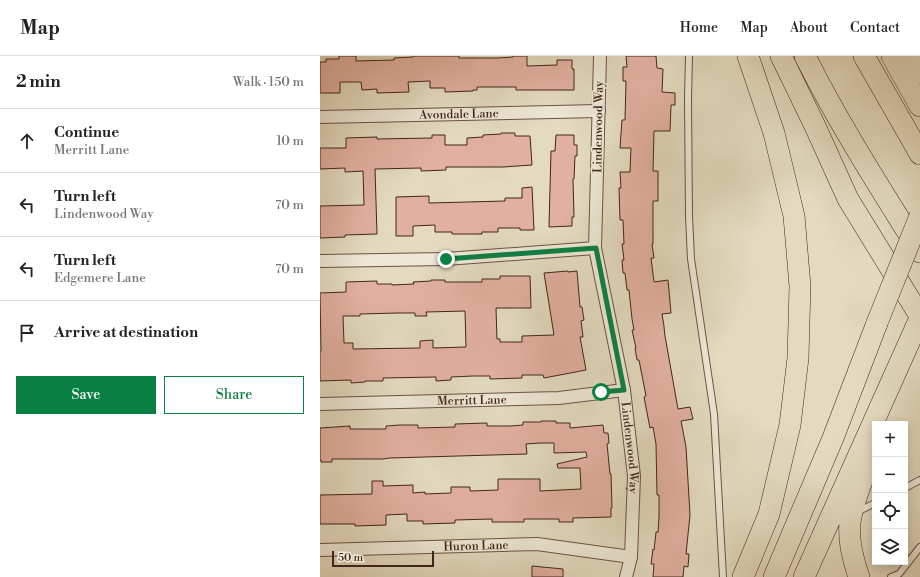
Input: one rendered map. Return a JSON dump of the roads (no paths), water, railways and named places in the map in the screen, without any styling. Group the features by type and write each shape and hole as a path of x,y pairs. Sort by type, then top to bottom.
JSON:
{"highway":[{"path":"743,577 769,514 790,425 798,358 800,286 794,216 774,134 748,56"},
{"path":"781,56 848,199 918,321 883,421"},
{"path":"805,56 860,156 920,252"},
{"path":"864,56 920,154"},
{"path":"892,56 920,106"},
{"path":"910,56 920,73"},
{"path":"774,577 833,438 877,322 920,216"},
{"path":"804,577 918,321"},
{"path":"860,577 855,565 850,541 850,523 852,511 872,454"}],"street":[{"name":"Lindenwood Way","path":"600,56 596,248 624,390 634,476 631,557 626,577"},
{"name":"Avondale Lane","path":"320,117 598,112"},
{"path":"320,261 446,259 596,248"},
{"name":"Merritt Lane","path":"320,404 559,398 624,390"},
{"name":"Huron Lane","path":"320,550 537,544 631,557"}],"lane":[{"path":"689,56 689,216 691,259 714,414 723,577"},
{"path":"908,486 920,480"},
{"path":"852,515 872,505"},
{"path":"891,577 898,574 920,547"}]}
